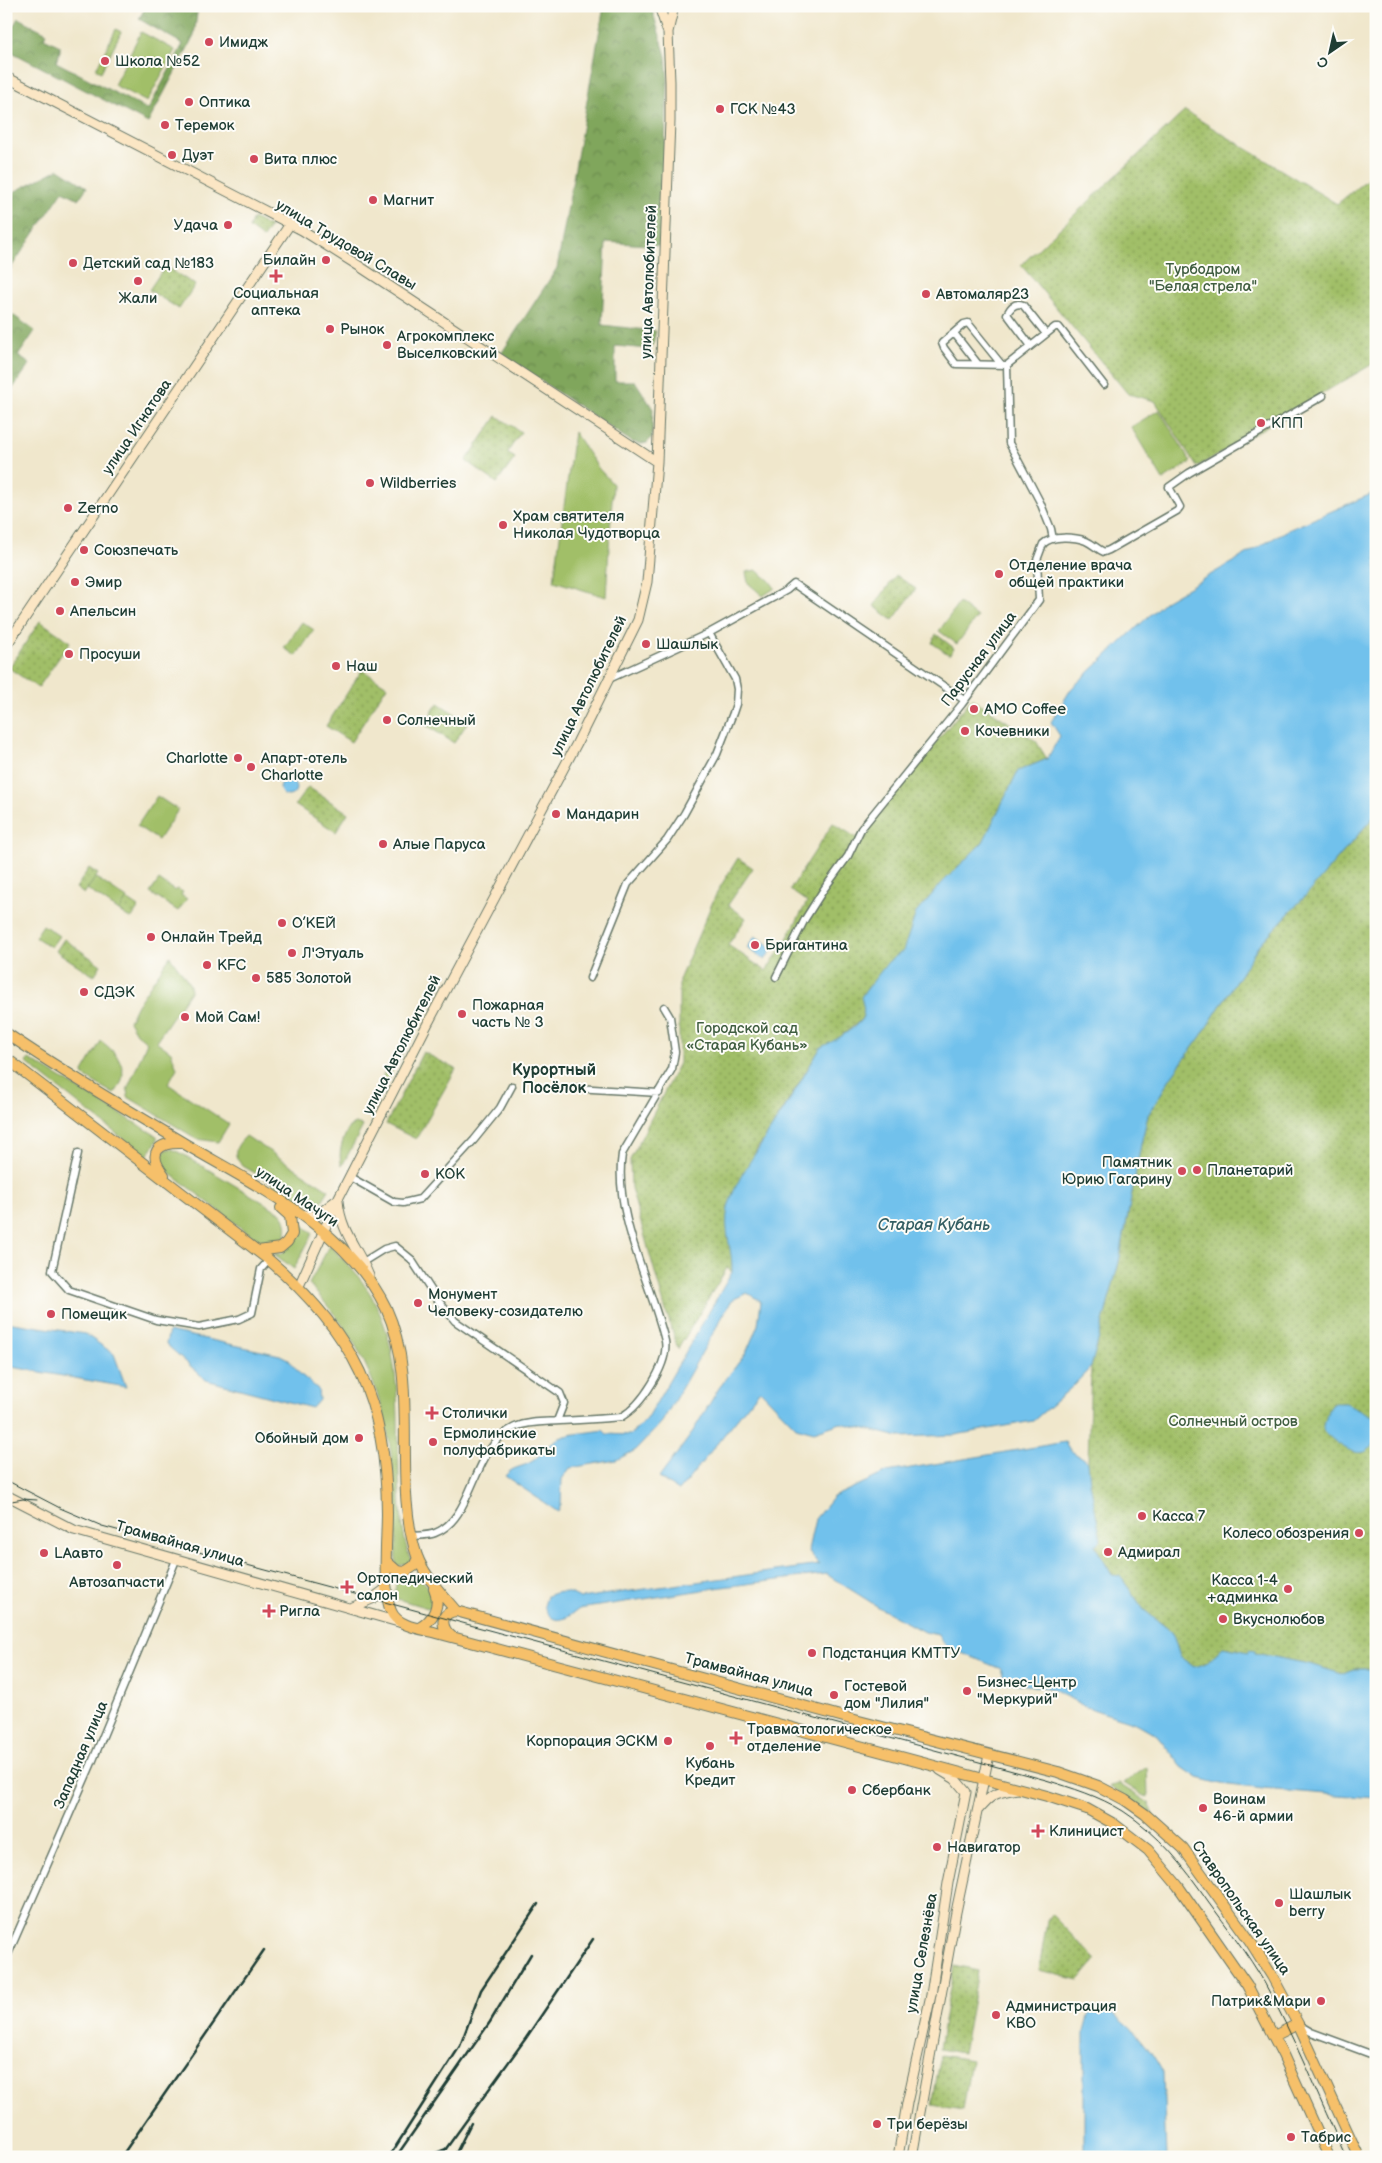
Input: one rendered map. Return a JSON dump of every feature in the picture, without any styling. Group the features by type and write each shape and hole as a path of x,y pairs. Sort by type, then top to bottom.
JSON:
{"main road":[{"name":"улица Мачуги","path":"6,1033 299,1214 323,1231 346,1253 372,1286 386,1309 397,1346 404,1392 408,1503 412,1536 418,1558 432,1583 456,1611"},
{"path":"6,1058 269,1260 299,1286 322,1312 351,1353 373,1402 383,1439 387,1490 387,1588 391,1612 402,1623"},
{"path":"176,1188 156,1164 154,1156 163,1145 183,1143"},
{"path":"257,1188 290,1216 292,1224 292,1234 280,1248 258,1251"},
{"path":"387,1562 397,1571 405,1572 414,1566 418,1558"},
{"path":"419,1628 430,1619 436,1609 436,1593 432,1583"},
{"path":"451,1636 443,1628 442,1622 445,1615 456,1611"},
{"name":"Трамвайная улица","path":"456,1611 1078,1778 1125,1800"},
{"name":"Трамвайная улица","path":"402,1623 1070,1803 1114,1824 1148,1850 1178,1886 1247,1985 1274,2036"},
{"name":"Ставропольская улица","path":"1125,1800 1145,1814 1183,1848 1259,1955 1298,2024 1359,2157"},
{"path":"1298,2024 1274,2036 1329,2157"}],"street":[{"path":"658,6 668,32"},
{"name":"улица Автолюбителей","path":"299,1286 338,1199 428,1023 555,787 638,620 647,582 657,462 670,121 668,32 674,6"},
{"name":"улица Трудовой Славы","path":"6,77 290,224 359,266 657,462"},
{"name":"улица Игнатова","path":"6,646 290,224"},
{"path":"1031,346 1007,314 1016,304 1023,305 1046,334"},
{"path":"1104,385 1059,327 1055,327 1004,364 956,364 942,343 968,323 1004,364 1009,443 1040,502 1053,539 1086,541 1104,552 1177,511 1180,507 1169,487 1189,473 1324,396"},
{"path":"954,332 978,364"},
{"name":"Парусная улица","path":"776,977 814,904 848,856 861,829 964,700 1039,600 1037,560 1043,544 1047,540 1053,539"},
{"path":"609,680 709,634 787,590 794,584 964,700"},
{"path":"590,978 628,884 667,840 684,814 717,754 731,720 736,704 737,689 734,679 709,634"},
{"path":"412,1536 435,1533 452,1519 461,1508 489,1448 498,1438 515,1427 532,1422 621,1417 630,1412 656,1376 667,1351 663,1331 625,1212 621,1186 622,1154 672,1069 674,1052 670,1017 664,1007"},
{"path":"350,1177 394,1202 403,1203 420,1199 474,1140 500,1108 512,1086"},
{"path":"576,1088 659,1092"},
{"path":"78,1153 52,1271 69,1290 156,1320 199,1328 239,1319 252,1313 261,1269 269,1260"},
{"path":"299,1214 316,1216 338,1199"},
{"path":"338,1199 345,1233 363,1262 372,1286"},
{"path":"363,1262 384,1249 395,1246 411,1259 454,1321 560,1393 564,1403 557,1421"},
{"name":"Трамвайная улица","path":"6,1495 74,1530 176,1560 352,1607 402,1623"},
{"name":"Западная улица","path":"6,1959 91,1765 176,1560"},
{"path":"352,1607 372,1599 387,1588"},
{"name":"улица Селезнёва","path":"912,2157 956,1912 989,1755"},
{"name":"улица Селезнёва","path":"898,2157 907,2103 931,1995 948,1883 966,1792 956,1779 936,1767"},
{"path":"976,1812 989,1797 1018,1788"},
{"path":"1298,2024 1311,2032 1376,2056"}],"green space":[{"path":"146,6 198,6 194,36 148,123 6,49 6,39 18,18 47,33 44,38 60,46 56,62 148,110 183,44 139,19"},
{"path":"604,6 651,6 666,56 668,81 660,246 606,242 602,325 656,331 653,344 649,349 615,346 615,381 635,381 653,409 652,437 647,443 642,444 632,442 501,354 557,268"},
{"path":"116,29 121,32 101,72 96,69"},
{"path":"141,32 175,50 147,102 114,85"},
{"name":"Турбодром \"Белая стрела\"","path":"1185,111 1337,204 1376,172 1376,362 1197,467 1155,401 1128,394 1021,265"},
{"path":"59,169 87,187 79,199 63,191 6,275 6,196"},
{"path":"253,218 270,227 263,238 249,228"},
{"path":"165,266 195,285 179,309 149,290"},
{"path":"6,310 35,331 18,356 30,364 6,398"},
{"path":"1159,410 1191,462 1163,480 1131,427"},
{"path":"497,416 521,432 507,453 515,458 497,483 466,461"},
{"path":"574,432 599,469 613,484 606,597 554,581"},
{"path":"756,570 769,580 775,588 763,596 748,583 746,572"},
{"path":"896,575 916,589 893,620 874,606"},
{"path":"959,603 977,617 957,644 939,631"},
{"path":"40,621 70,642 38,688 9,668"},
{"path":"302,622 314,630 296,656 284,648"},
{"path":"936,634 954,648 950,654 932,643"},
{"path":"362,670 387,686 351,742 326,726"},
{"name":"Городской сад «Старая Кубань»","path":"972,698 1036,741 1047,759 1018,771 983,842 942,883 917,913 903,952 888,962 864,1007 862,1019 835,1041 821,1047 770,1131 756,1150 732,1262 732,1272 727,1268 678,1349 631,1188 630,1160 679,1063 679,980 717,892 738,858 753,868 728,905 746,918 728,945 766,971 784,944 807,902 790,890 833,823 857,838"},
{"path":"438,703 468,722 454,743 424,724"},
{"path":"308,787 348,813 336,832 295,805"},
{"path":"157,796 178,810 158,840 137,826"},
{"name":"Солнечный остров","path":"1376,814 1376,1669 1354,1669 1342,1674 1309,1664 1223,1647 1206,1663 1194,1667 1180,1657 1172,1632 1144,1610 1120,1576 1112,1575 1095,1546 1101,1540 1088,1462 1091,1367 1119,1262 1148,1115 1171,1077 1201,1036 1259,945 1307,894"},
{"path":"89,868 98,874 84,894 76,888"},
{"path":"95,877 127,899 119,911 87,889"},
{"path":"159,880 175,891 177,889 183,892 181,895 187,899 178,911 150,893"},
{"path":"127,899 139,907 131,919 119,911"},
{"path":"43,925 59,936 51,947 35,937"},
{"path":"64,939 101,965 94,976 56,951"},
{"path":"170,956 185,977 191,990 156,1041 171,1052 177,1068 168,1084 229,1124 218,1142 197,1139 128,1097 127,1090 147,1042 136,1033 129,1021 137,1005"},
{"path":"414,1022 416,1023 416,1030 386,1081 383,1075"},
{"path":"101,1041 114,1052 123,1072 122,1079 114,1094 84,1076 83,1072"},
{"path":"423,1052 456,1069 416,1139 386,1124"},
{"path":"29,1059 157,1136 157,1141 146,1157 26,1062"},
{"path":"355,1124 363,1126 342,1166 340,1151 343,1141 349,1127"},
{"path":"246,1136 329,1190 320,1204 310,1205 243,1166 237,1158 236,1151"},
{"path":"167,1149 172,1149 184,1155 281,1213 284,1216 286,1234 281,1242 265,1246 166,1170 161,1164 160,1157"},
{"path":"294,1219 313,1233 294,1269 274,1254 281,1254 292,1242 296,1234"},
{"path":"330,1245 367,1288 389,1339 398,1409 399,1481 402,1523 412,1563 396,1566 394,1481 391,1454 380,1401 357,1348 309,1284"},
{"path":"415,1576 424,1582 431,1594 431,1609 394,1598 396,1584 406,1577"},
{"path":"1147,1767 1148,1797 1124,1783"},
{"path":"1119,1784 1149,1803 1154,1815 1110,1786"},
{"path":"1051,1914 1096,1960 1079,1980 1039,1970 1047,1920"},
{"path":"954,1966 978,1971 963,2053 939,2049"},
{"path":"941,2055 971,2060 963,2110 932,2105"}],"water":[{"name":"Старая Кубань","path":"1376,492 1376,814 1307,894 1259,945 1201,1036 1171,1077 1148,1115 1119,1262 1091,1367 1072,1387 1033,1421 955,1435 899,1437 841,1423 814,1432 796,1427 760,1390 679,1491 659,1478 690,1436 719,1388 746,1353 758,1325 761,1301 747,1293 732,1300 662,1422 636,1450 616,1460 570,1468 562,1479 561,1505 558,1512 505,1476 511,1470 534,1460 551,1443 559,1438 603,1430 607,1434 630,1435 647,1419 732,1272 727,1233 728,1208 735,1188 746,1168 821,1047 853,1028 863,1017 864,1011 861,997 888,962 903,951 916,913 942,883 983,842 1018,771 1047,759 1060,736 1051,722 1071,689 1165,601 1288,530"},
{"path":"288,780 294,782 296,788 294,794 288,796 282,794 280,788 282,782"},
{"path":"755,936 773,948 765,960 747,948"},
{"path":"6,1322 85,1334 114,1354 126,1387 6,1366"},
{"path":"169,1331 280,1355 288,1359 300,1374 318,1389 319,1400 312,1408 206,1380 166,1344"},
{"path":"1333,1403 1346,1403 1376,1418 1375,1438 1371,1447 1365,1452 1358,1453 1342,1446 1323,1430 1328,1410"},
{"path":"1065,1442 1070,1450 1088,1462 1101,1540 1095,1546 1112,1575 1120,1576 1144,1610 1172,1632 1180,1657 1194,1667 1206,1663 1223,1647 1249,1652 1249,1650 1255,1651 1255,1653 1309,1664 1342,1674 1354,1669 1376,1669 1376,1798 1263,1789 1221,1784 1198,1778 1182,1767 1157,1735 1138,1724 1083,1706 1054,1689 1005,1682 1001,1669 947,1647 938,1635 924,1632 880,1608 826,1574 722,1587 579,1609 559,1620 551,1617 544,1606 547,1596 560,1592 580,1598 819,1565 808,1550 815,1519 833,1497 887,1472"},
{"path":"1099,2008 1119,2019 1137,2034 1163,2073 1166,2157 1084,2157 1084,2031 1088,2016 1093,2009"}],"tram line":[{"path":"6,1480 60,1508 102,1526 1046,1780 1104,1801 1136,1820 1170,1851 1190,1875 1244,1951 1264,1982 1286,2025 1346,2157"},
{"path":"6,1502 23,1499 37,1500"}],"railway":[{"path":"389,2157 460,2046 481,1990 538,1904"},
{"path":"440,2157 526,2038 593,1939"},
{"path":"121,2157 264,1950"},
{"path":"398,2154 490,2022 531,1954"},
{"path":"454,2157 471,2123"},
{"path":"426,2157 446,2149"}],"place":[{"name":"Имидж","path":"209,42"},
{"name":"Школа №52","path":"105,61"},
{"name":"Оптика","path":"189,102"},
{"name":"ГСК №43","path":"720,109"},
{"name":"Теремок","path":"165,125"},
{"name":"Дуэт","path":"172,155"},
{"name":"Вита плюс","path":"254,159"},
{"name":"Магнит","path":"373,200"},
{"name":"Удача","path":"228,225"},
{"name":"Билайн","path":"326,260"},
{"name":"Детский сад №183","path":"73,263"},
{"name":"Социальная аптека","path":"276,276"},
{"name":"Жали","path":"138,281"},
{"name":"Автомаляр23","path":"926,294"},
{"name":"Рынок","path":"330,329"},
{"name":"Агрокомплекс Выселковский","path":"387,345"},
{"name":"КПП","path":"1261,423"},
{"name":"Wildberries","path":"370,483"},
{"name":"Zerno","path":"68,508"},
{"name":"Храм святителя Николая Чудотворца","path":"503,525"},
{"name":"Союзпечать","path":"84,550"},
{"name":"Отделение врача общей практики","path":"999,574"},
{"name":"Эмир","path":"75,582"},
{"name":"Апельсин","path":"60,611"},
{"name":"Шашлык","path":"646,644"},
{"name":"Просуши","path":"69,654"},
{"name":"Наш","path":"336,666"},
{"name":"AMO Coffee","path":"974,709"},
{"name":"Солнечный","path":"387,720"},
{"name":"Кочевники","path":"965,731"},
{"name":"Charlotte","path":"238,758"},
{"name":"Апарт-отель Charlotte","path":"251,767"},
{"name":"Мандарин","path":"556,814"},
{"name":"Алые Паруса","path":"383,844"},
{"name":"О’КЕЙ","path":"282,923"},
{"name":"Онлайн Трейд","path":"151,937"},
{"name":"Бригантина","path":"755,945"},
{"name":"Л'Этуаль","path":"292,953"},
{"name":"KFC","path":"207,965"},
{"name":"585 Золотой","path":"256,978"},
{"name":"СДЭК","path":"84,992"},
{"name":"Пожарная часть № 3","path":"462,1014"},
{"name":"Мой Сам!","path":"185,1017"},
{"name":"Планетарий","path":"1197,1170"},
{"name":"Памятник Юрию Гагарину","path":"1182,1171"},
{"name":"КОК","path":"425,1174"},
{"name":"Монумент Человеку-созидателю","path":"418,1303"},
{"name":"Помещик","path":"51,1314"},
{"name":"Столички","path":"432,1413"},
{"name":"Обойный дом","path":"359,1438"},
{"name":"Ермолинские полуфабрикаты","path":"433,1442"},
{"name":"Касса 7","path":"1142,1516"},
{"name":"Колесо обозрения","path":"1359,1533"},
{"name":"Адмирал","path":"1108,1552"},
{"name":"LAавто","path":"44,1553"},
{"name":"Автозапчасти","path":"117,1565"},
{"name":"Ортопедический салон","path":"347,1587"},
{"name":"Касса 1-4 +админка","path":"1288,1589"},
{"name":"Ригла","path":"269,1611"},
{"name":"Вкуснолюбов","path":"1223,1619"},
{"name":"Подстанция КМТТУ","path":"812,1653"},
{"name":"Бизнес-Центр \"Меркурий\"","path":"967,1691"},
{"name":"Гостевой дом \"Лилия\"","path":"834,1695"},
{"name":"Травматологическое отделение","path":"736,1738"},
{"name":"Корпорация ЭСКМ","path":"668,1741"},
{"name":"Кубань Кредит","path":"710,1746"},
{"name":"Сбербанк","path":"852,1790"},
{"name":"Воинам 46-й армии","path":"1203,1808"},
{"name":"Клиницист","path":"1038,1831"},
{"name":"Навигатор","path":"937,1847"},
{"name":"Шашлык berry","path":"1279,1903"},
{"name":"Патрик&Мари","path":"1321,2001"},
{"name":"Администрация КВО","path":"996,2015"},
{"name":"Три берёзы","path":"877,2124"},
{"name":"Табрис","path":"1291,2137"}],"district":[{"name":"Курортный Посёлок","path":"554,1079"}]}
